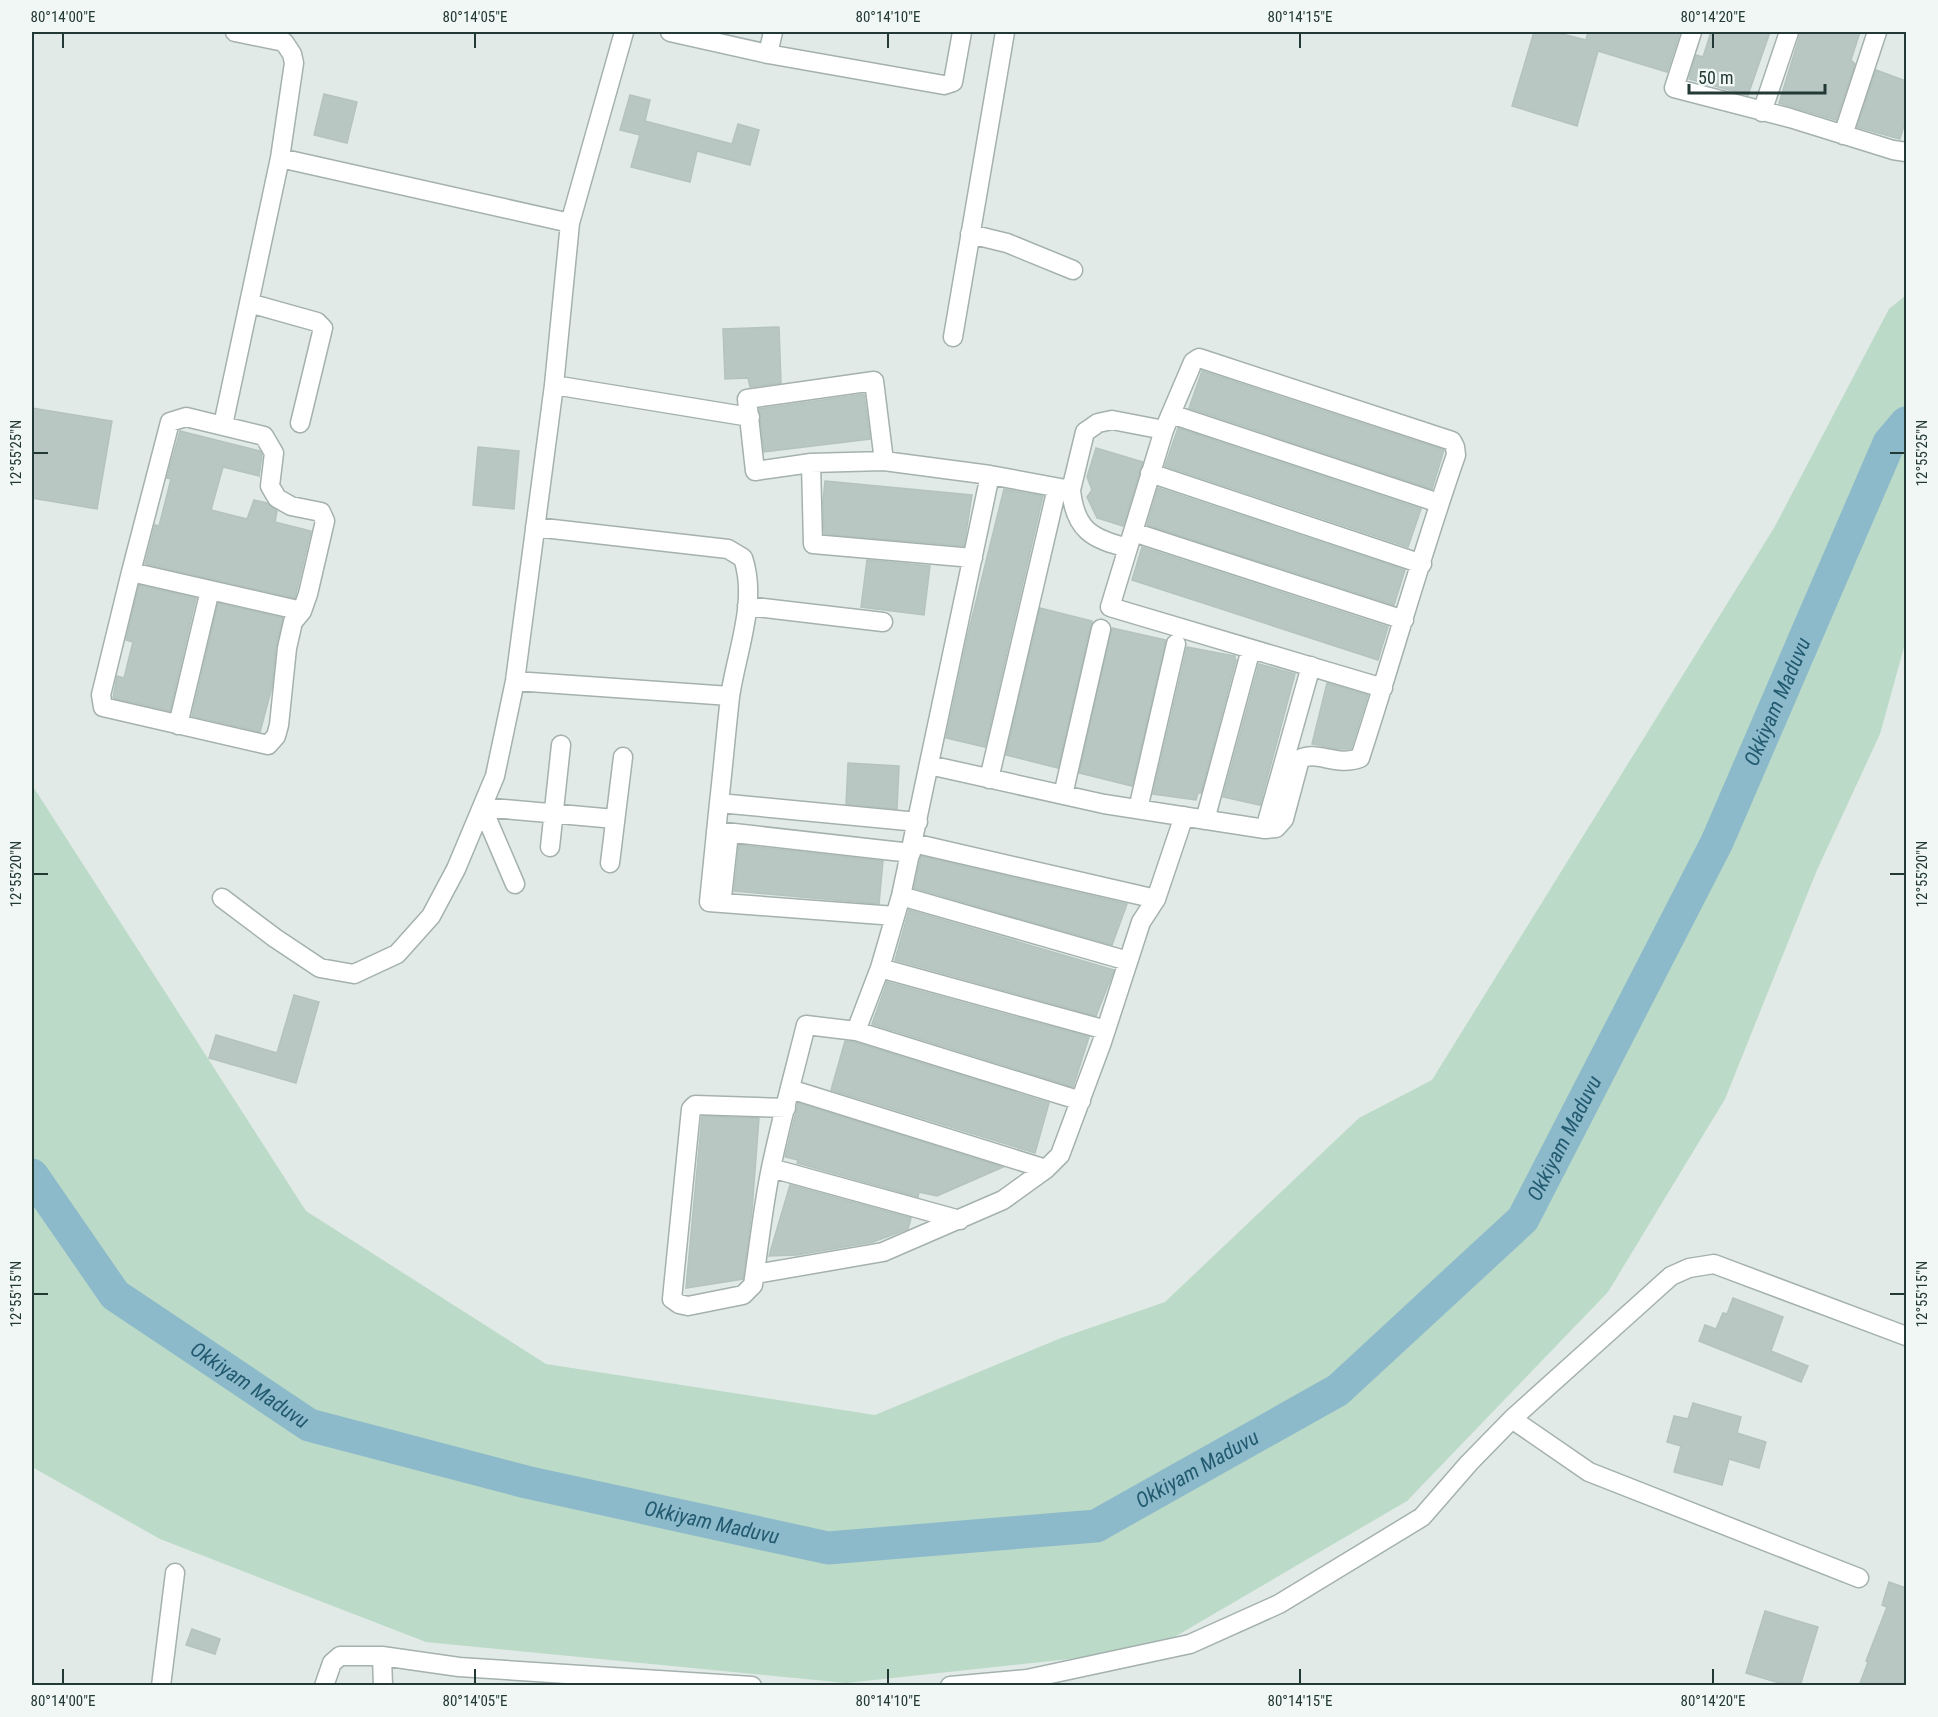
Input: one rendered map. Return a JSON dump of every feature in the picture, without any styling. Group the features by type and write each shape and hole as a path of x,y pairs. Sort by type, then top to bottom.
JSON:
{"street":[{"path":"223,425 280,158 294,63 292,54 284,42 235,32"},
{"path":"222,898 320,968 354,974 397,954 430,916 456,868 495,776 516,681 554,385 570,223 624,32"},
{"path":"670,32 768,54 944,85 953,82 962,32"},
{"path":"768,54 773,32"},
{"path":"953,337 1005,32"},
{"path":"1692,32 1674,88 1906,152"},
{"path":"1762,112 1789,32"},
{"path":"1843,135 1877,32"},
{"path":"280,158 570,223"},
{"path":"970,234 1007,243 1074,270"},
{"path":"249,303 317,322 323,328 300,423"},
{"path":"929,765 1063,795 1265,830 1276,828 1284,819 1300,759 1312,756 1342,763 1360,758 1383,688 1422,564 1439,503 1456,455 1455,447 1452,441 1199,358 1193,362 1167,422 1110,607 1383,688"},
{"path":"884,461 874,381 747,399 755,471 811,463 884,461 990,475 1064,489"},
{"path":"554,385 750,417"},
{"path":"186,417 223,425 264,436 274,453 270,486 277,498 291,506 321,512 325,521 308,594 302,611 293,622 287,648 279,725 276,736 268,745 107,710 101,703 131,572 170,422 186,417"},
{"path":"989,779 1064,489 1085,432 1098,423 1112,420 1167,422 1439,503"},
{"path":"811,463 813,544 973,558"},
{"path":"1150,473 1422,564"},
{"path":"856,1031 880,968 901,896 990,475"},
{"path":"1064,489 1087,532 1101,541 1130,540 1404,620"},
{"path":"535,527 728,549 743,558 749,574 747,606 730,696 719,802 723,832 709,902 895,916"},
{"path":"131,572 302,611"},
{"path":"178,725 210,590"},
{"path":"747,606 883,622"},
{"path":"1063,795 1101,629"},
{"path":"1138,809 1176,644"},
{"path":"1205,820 1251,649"},
{"path":"1265,830 1311,666"},
{"path":"516,681 730,696"},
{"path":"550,847 561,745"},
{"path":"610,863 623,757"},
{"path":"719,802 918,822"},
{"path":"482,807 615,819"},
{"path":"482,807 515,884"},
{"path":"755,1274 883,1252 1003,1200 1060,1155 1106,1030 1141,922 1156,899 1184,816"},
{"path":"723,832 912,848 1156,899"},
{"path":"901,896 1128,961"},
{"path":"880,968 1106,1030"},
{"path":"786,1108 695,1105 691,1109 672,1299 679,1304 688,1306 743,1295 753,1285 771,1168 786,1108 790,1089 806,1025 856,1031 1081,1101"},
{"path":"790,1089 1046,1168"},
{"path":"771,1168 960,1220"},
{"path":"950,1686 1028,1679 1190,1644 1279,1604 1422,1517 1469,1463 1512,1419 1671,1276 1689,1268 1714,1264 1906,1336"},
{"path":"1512,1419 1589,1472 1859,1578"},
{"path":"161,1686 175,1573"},
{"path":"324,1686 332,1664 340,1656 382,1656 459,1667 752,1686"},
{"path":"382,1656 382,1686"}],"green space":[{"path":"1906,295 1906,640 1880,734 1817,870 1725,1099 1608,1292 1407,1501 1152,1650 846,1683 426,1642 160,1539 32,1467 32,785 306,1211 546,1364 875,1415 1061,1338 1165,1302 1359,1118 1432,1080 1774,528 1889,309"}],"building":[{"path":"1534,32 1554,32 1586,40 1588,32 1680,32 1667,72 1598,51 1577,126 1512,106"},
{"path":"1711,32 1770,32 1748,95 1689,79 1696,55 1703,57"},
{"path":"1801,32 1860,32 1851,60 1855,64 1836,120 1779,103"},
{"path":"1876,70 1906,81 1906,119 1900,139 1857,127"},
{"path":"324,94 357,102 347,143 314,135"},
{"path":"630,95 650,100 645,121 732,144 738,124 759,130 750,165 697,151 690,182 631,167 640,135 620,130"},
{"path":"779,327 781,383 750,387 748,378 725,379 723,329"},
{"path":"1202,371 1444,450 1432,489 1189,408"},
{"path":"864,394 870,439 764,452 759,409"},
{"path":"32,408 112,421 97,509 32,498"},
{"path":"1178,428 1421,509 1408,547 1165,466"},
{"path":"180,431 260,451 262,455 259,476 223,467 211,510 247,519 254,500 267,503 277,511 275,522 311,531 295,598 145,564 155,525 159,526 171,479 167,478"},
{"path":"478,447 519,451 514,509 473,505"},
{"path":"1096,448 1143,462 1123,526 1097,518 1087,497 1092,490 1087,477"},
{"path":"825,481 972,495 964,546 824,534"},
{"path":"1158,488 1405,570 1394,605 1147,525"},
{"path":"1004,489 1043,496 985,747 946,738 968,634"},
{"path":"1142,547 1388,627 1378,660 1132,580"},
{"path":"867,560 930,566 924,615 861,607"},
{"path":"139,585 196,598 170,711 113,698 117,676 124,678 133,642 126,640"},
{"path":"218,603 283,618 276,647 272,687 260,732 192,716"},
{"path":"1040,608 1092,621 1058,768 1006,755"},
{"path":"1112,628 1166,640 1132,786 1079,773"},
{"path":"1187,647 1235,656 1236,660 1201,793 1198,793 1196,800 1153,794"},
{"path":"1259,664 1295,674 1260,805 1223,797"},
{"path":"1327,683 1368,695 1351,749 1312,744"},
{"path":"848,763 899,766 897,809 846,804"},
{"path":"739,845 883,861 879,904 734,891"},
{"path":"921,856 1127,904 1112,945 914,888"},
{"path":"909,910 1114,970 1096,1016 895,960"},
{"path":"887,982 1089,1037 1073,1087 872,1024"},
{"path":"294,995 319,1002 296,1083 209,1058 216,1035 277,1053"},
{"path":"845,1041 1049,1103 1035,1153 831,1090"},
{"path":"798,1103 1003,1167 937,1196 919,1192 918,1197 797,1163 798,1160 785,1157"},
{"path":"702,1116 759,1118 752,1210 743,1279 686,1288"},
{"path":"790,1185 911,1218 908,1229 873,1242 797,1255 769,1256"},
{"path":"1733,1298 1783,1317 1771,1351 1808,1366 1801,1382 1699,1341 1705,1325 1716,1329 1723,1313 1727,1314"},
{"path":"1693,1403 1741,1417 1737,1433 1766,1442 1759,1468 1729,1459 1722,1485 1674,1472 1681,1446 1667,1442 1674,1416 1688,1419"},
{"path":"1889,1582 1906,1588 1906,1686 1859,1686 1887,1607 1882,1605"},
{"path":"1765,1611 1818,1627 1800,1686 1789,1686 1746,1673"},
{"path":"192,1629 220,1639 215,1654 186,1645"}],"waterway":[{"name":"Okkiyam Maduvu","path":"32,1175 115,1295 309,1425 526,1482 828,1548 1096,1526 1338,1390 1523,1219 1717,842 1889,443 1906,423"}]}
